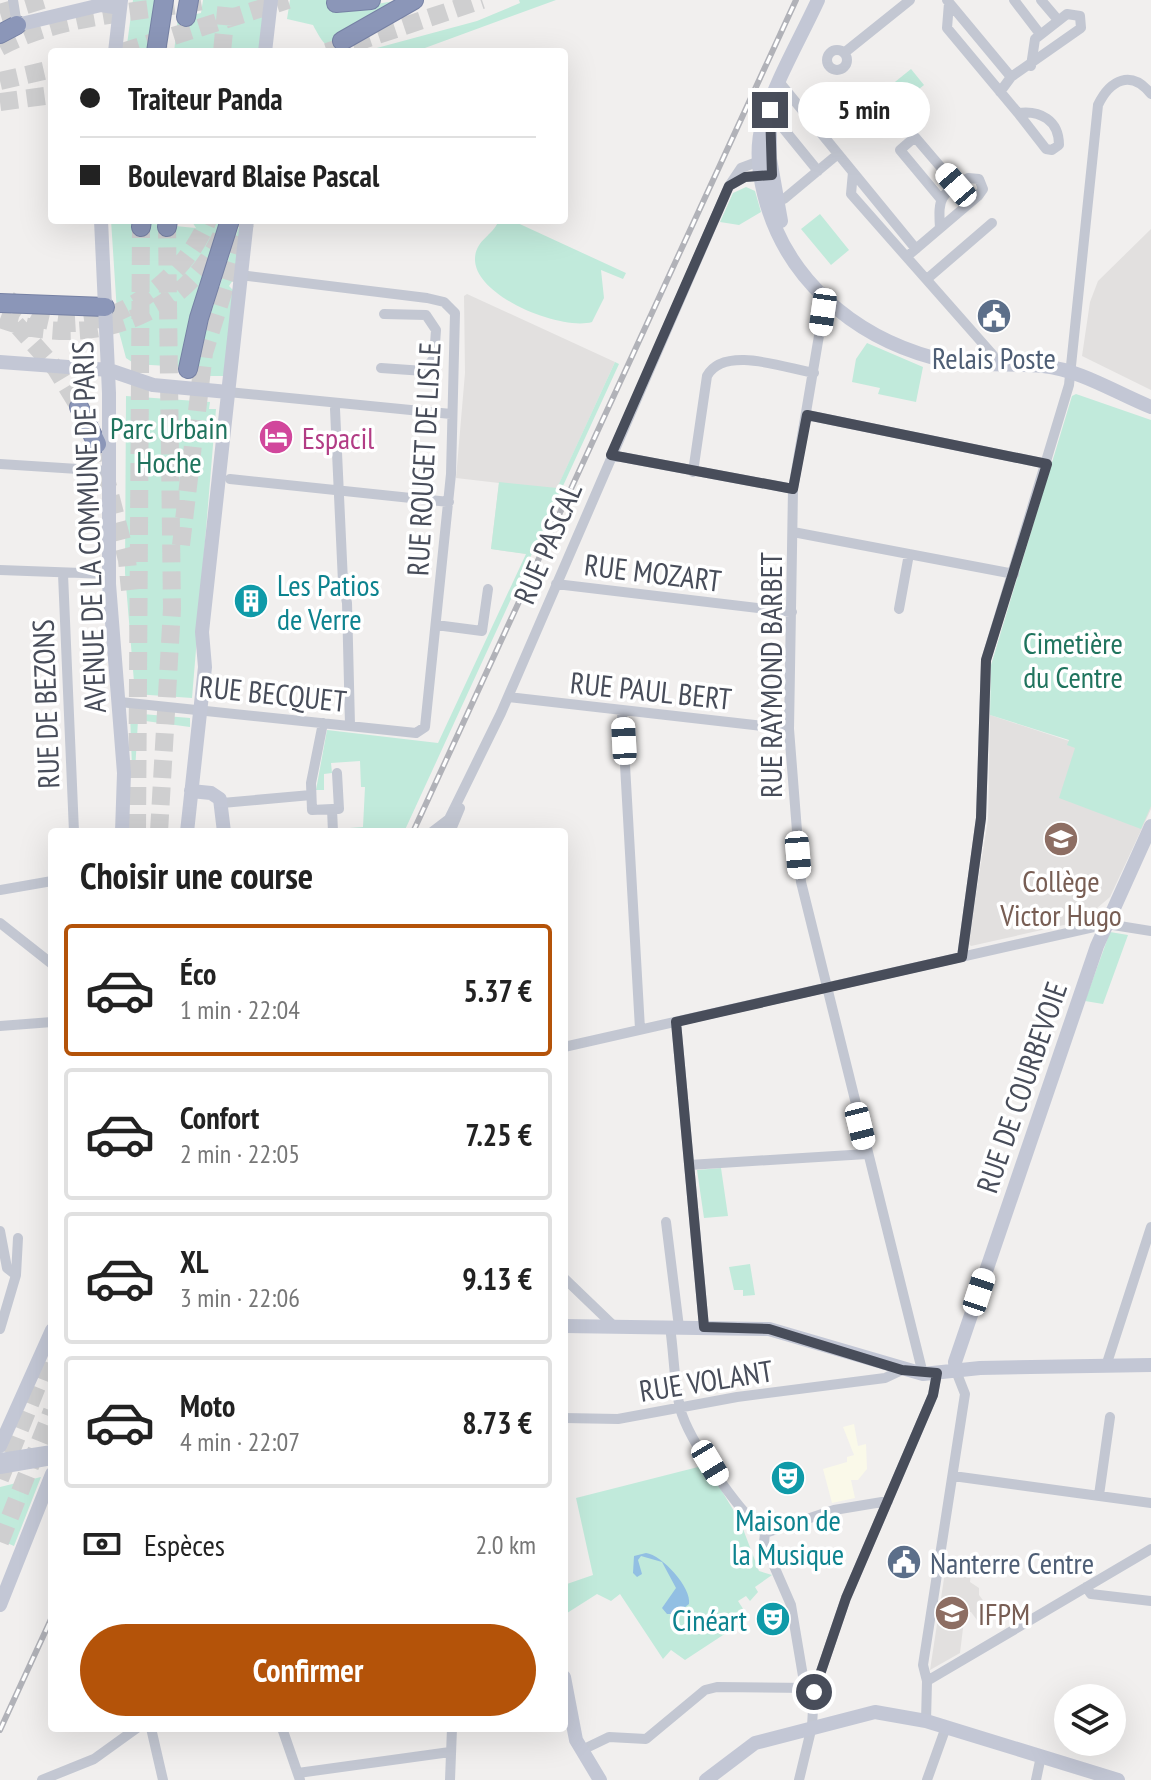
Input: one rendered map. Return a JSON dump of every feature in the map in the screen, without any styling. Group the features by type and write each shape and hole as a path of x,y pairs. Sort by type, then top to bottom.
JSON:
{"highway":[{"path":"157,48 164,0"},
{"path":"336,3 371,0"},
{"path":"345,44 378,19 414,0"},
{"path":"0,34 17,25"},
{"path":"188,369 199,318 229,224"},
{"path":"0,303 105,307"},
{"path":"79,407 97,444"}],"street":[{"path":"13,0 17,25 101,5 121,4 116,48"},
{"path":"265,48 271,0"},
{"path":"818,0 764,118 766,176 789,259 826,298 865,327 909,350 977,364 1046,366 1151,407"},
{"path":"844,53 910,0"},
{"path":"1014,0 1040,34"},
{"path":"1041,0 1058,20"},
{"path":"948,1 1011,77"},
{"path":"948,1 947,28 1018,113"},
{"path":"1000,92 1011,77 1031,66 1083,25 1080,16 1074,13 1058,20 1040,34 1034,42 1031,66"},
{"path":"962,957 981,818 986,660 1047,464 1069,373 1098,105 1105,91 1118,80 1129,78 1143,83 1151,94"},
{"path":"780,83 916,249"},
{"path":"783,128 818,171"},
{"path":"940,198 900,150 915,137 956,185"},
{"path":"771,202 838,154"},
{"name":"RUE PASCAL","path":"445,828 508,697 729,186 741,168 764,160"},
{"path":"853,172 851,194 993,355 995,365"},
{"path":"729,186 745,177 766,176"},
{"path":"906,256 916,249 978,196 983,185 972,177 940,198 937,211 940,228"},
{"path":"927,279 992,223"},
{"name":"AVENUE DE LA COMMUNE DE PARIS","path":"101,224 109,370 109,574 124,773 122,828"},
{"path":"187,828 205,667 202,632 246,224"},
{"name":"RUE ROUGET DE LISLE","path":"240,275 440,301 450,305 455,313 449,502 422,731"},
{"path":"410,315 411,296"},
{"name":"RUE RAYMOND BARBET","path":"826,298 793,489 789,729 802,894 867,1154 930,1373"},
{"path":"381,368 424,371 431,366 434,324 426,315 384,314"},
{"path":"977,364 980,341"},
{"path":"693,472 707,376 713,367 726,360 814,373"},
{"path":"0,362 109,370 153,385 330,406 451,414"},
{"path":"330,406 341,490 350,725"},
{"path":"807,415 1047,464"},
{"path":"611,455 793,489"},
{"path":"0,464 109,471"},
{"path":"230,479 449,502"},
{"path":"793,532 1014,574"},
{"path":"899,609 909,554"},
{"path":"0,570 109,574"},
{"name":"RUE DE BEZONS","path":"63,574 74,828"},
{"name":"RUE MOZART","path":"556,584 792,612"},
{"path":"436,625 482,631 488,589"},
{"name":"RUE PAUL BERT","path":"508,697 789,729"},
{"name":"RUE BECQUET","path":"120,702 422,731"},
{"path":"622,712 640,1029"},
{"path":"323,723 311,795 312,810 339,809 337,773"},
{"path":"191,791 215,794 222,803 224,828"},
{"path":"222,803 311,795"},
{"path":"332,809 333,828"},
{"name":"RUE DE COURBEVOIE","path":"956,1371 955,1362 1054,1066 1107,924 1151,826"},
{"path":"0,890 48,882"},
{"path":"0,923 48,961"},
{"path":"568,1045 580,1038 676,1022 1107,924 1151,931"},
{"path":"0,1026 48,1022"},
{"path":"676,1022 704,1327"},
{"path":"689,1165 867,1154"},
{"path":"666,1222 680,1409 721,1481 749,1520 765,1533"},
{"path":"1106,1366 1151,1227"},
{"path":"0,1231 7,1268 16,1275"},
{"path":"0,1329 16,1275 18,1238"},
{"path":"568,1282 615,1327"},
{"path":"590,1303 594,1327"},
{"path":"568,1326 769,1329 902,1370 930,1373 1151,1365"},
{"path":"0,1446 48,1339"},
{"name":"RUE VOLANT","path":"568,1418 606,1420 737,1397 882,1379 902,1370"},
{"path":"926,1721 925,1649 930,1636 965,1394 956,1371"},
{"path":"810,1688 933,1395 930,1373"},
{"path":"1099,1495 1110,1417"},
{"path":"0,1460 48,1455"},
{"path":"0,1467 48,1456"},
{"path":"953,1476 1151,1503"},
{"path":"0,1605 48,1484"},
{"path":"765,1533 834,1510 888,1501"},
{"path":"765,1533 764,1543 791,1605 810,1688 812,1726 799,1780"},
{"path":"927,1681 1151,1549"},
{"path":"1086,1587 1091,1594 1151,1601"},
{"path":"582,1750 609,1737 646,1739 693,1697 711,1688 810,1688"},
{"path":"568,1698 575,1735 600,1780"},
{"path":"706,1780 755,1743 875,1712 926,1721 1118,1780"},
{"path":"927,1780 946,1727"},
{"path":"42,1780 94,1759 131,1732"},
{"path":"152,1732 163,1780"},
{"path":"283,1732 299,1777 450,1752"},
{"path":"450,1780 452,1732"},
{"path":"1036,1780 1041,1756"}],"shaded area":[{"path":"1151,229 1151,390 1082,356 1090,302 1098,281"},
{"path":"467,294 615,362 527,554 491,549 499,483 456,478 465,373 464,296"},
{"name":"Collège Victor Hugo","path":"990,715 1069,741 1068,745 1077,743 1151,767 1151,809 1110,897 1082,921 971,946 968,943 988,819"},
{"path":"854,1424 858,1446 866,1444 867,1469 858,1480 851,1480 855,1498 832,1503 823,1469 847,1462 847,1457 854,1455 843,1427"},
{"name":"IFPM","path":"947,1559 972,1563 970,1582 979,1588 979,1595 991,1611 977,1620 971,1612 965,1612 960,1653 930,1670"}],"green space":[{"path":"133,0 156,0 150,48 127,48"},
{"path":"203,0 267,0 261,48 174,48 178,18 201,13"},
{"path":"290,0 336,0 358,7 401,0 340,40 347,48 327,46 313,25 287,19"},
{"path":"519,0 556,0 425,48 377,48 477,21 520,3"},
{"path":"911,69 924,85 898,106 885,90"},
{"path":"746,187 755,191 761,212 739,225 720,222 733,193"},
{"path":"820,214 849,250 831,265 801,229"},
{"path":"111,224 196,228 194,224 226,224 201,344 241,224 237,274 229,286 235,292 225,376 182,376 183,367 135,364 126,358 118,328"},
{"path":"497,224 520,224 626,273 623,279 601,270 604,298 592,322 560,321 541,316 503,297 478,272 476,252"},
{"path":"867,343 923,367 916,402 878,394 880,388 852,382 856,359"},
{"path":"615,362 619,364 406,828 350,828 363,827 365,787 361,787 360,761 331,763 332,773 324,774 324,790 316,790 327,730 438,743 526,554 491,549 499,482 557,488"},
{"name":"Cimetière du Centre","path":"1076,394 1151,420 1151,806 1141,829 1059,798 1075,748 1067,745 1069,740 990,715 991,665 1072,396"},
{"name":"Parc Urbain Hoche","path":"126,396 210,402 209,409 216,409 192,698 135,694 125,573"},
{"path":"130,713 190,718 190,727 138,720 135,772 132,768"},
{"path":"1110,932 1128,935 1103,1004 1085,1001"},
{"path":"721,1168 728,1216 704,1218 697,1170"},
{"path":"750,1264 755,1295 743,1296 743,1290 734,1290 729,1267"},
{"path":"706,1465 740,1521 759,1571 772,1575 755,1587 758,1592 750,1601 746,1596 738,1601 749,1618 685,1660 671,1650 663,1659 620,1594 611,1601 597,1594 568,1612 568,1584 593,1575 576,1498"},
{"path":"41,1477 14,1546 0,1540 0,1487"}],"water":[{"path":"653,1555 660,1560 667,1566 686,1590 689,1604 676,1614 667,1614 662,1608 676,1588 662,1562 641,1556 638,1560 642,1574 637,1577 633,1573 634,1556"}],"tunnel":[{"path":"0,13 43,0"},
{"path":"0,47 24,36 75,21 208,0"},
{"path":"222,48 227,0"},
{"path":"135,48 288,0"},
{"path":"339,48 482,0"},
{"path":"0,81 48,70"},
{"path":"0,102 48,96"},
{"path":"9,300 36,317 62,323 88,321 114,314 138,301 181,265 206,224"},
{"path":"181,545 204,353 245,224"},
{"path":"137,828 141,227"},
{"path":"159,828 172,609 167,227"},
{"path":"0,319 32,328 64,331 96,329 127,321 156,307 182,289 204,265 221,236"},
{"path":"16,324 56,369 79,407"},
{"path":"97,444 127,560 130,590"},
{"path":"0,1479 48,1359"},
{"path":"0,1542 48,1421"}],"railway":[{"path":"415,828 796,0"},
{"path":"0,1730 48,1626"}],"place":[{"name":"Relais Poste","path":"994,316"},
{"name":"Espacil","path":"276,437"},
{"name":"Les Patios de Verre","path":"251,601"},
{"name":"Collège Victor Hugo","path":"1061,839"},
{"name":"Maison de la Musique","path":"788,1478"},
{"name":"Nanterre Centre","path":"904,1562"},
{"name":"IFPM","path":"952,1613"},
{"name":"Cinéart","path":"773,1619"}],"route":[{"path":"770,110 772,175 745,177 729,186 611,455 793,489 807,415 1047,464 986,660 981,818 962,957 676,1022 704,1327 769,1329 902,1370 937,1373 933,1395 846,1598 814,1692"}]}
